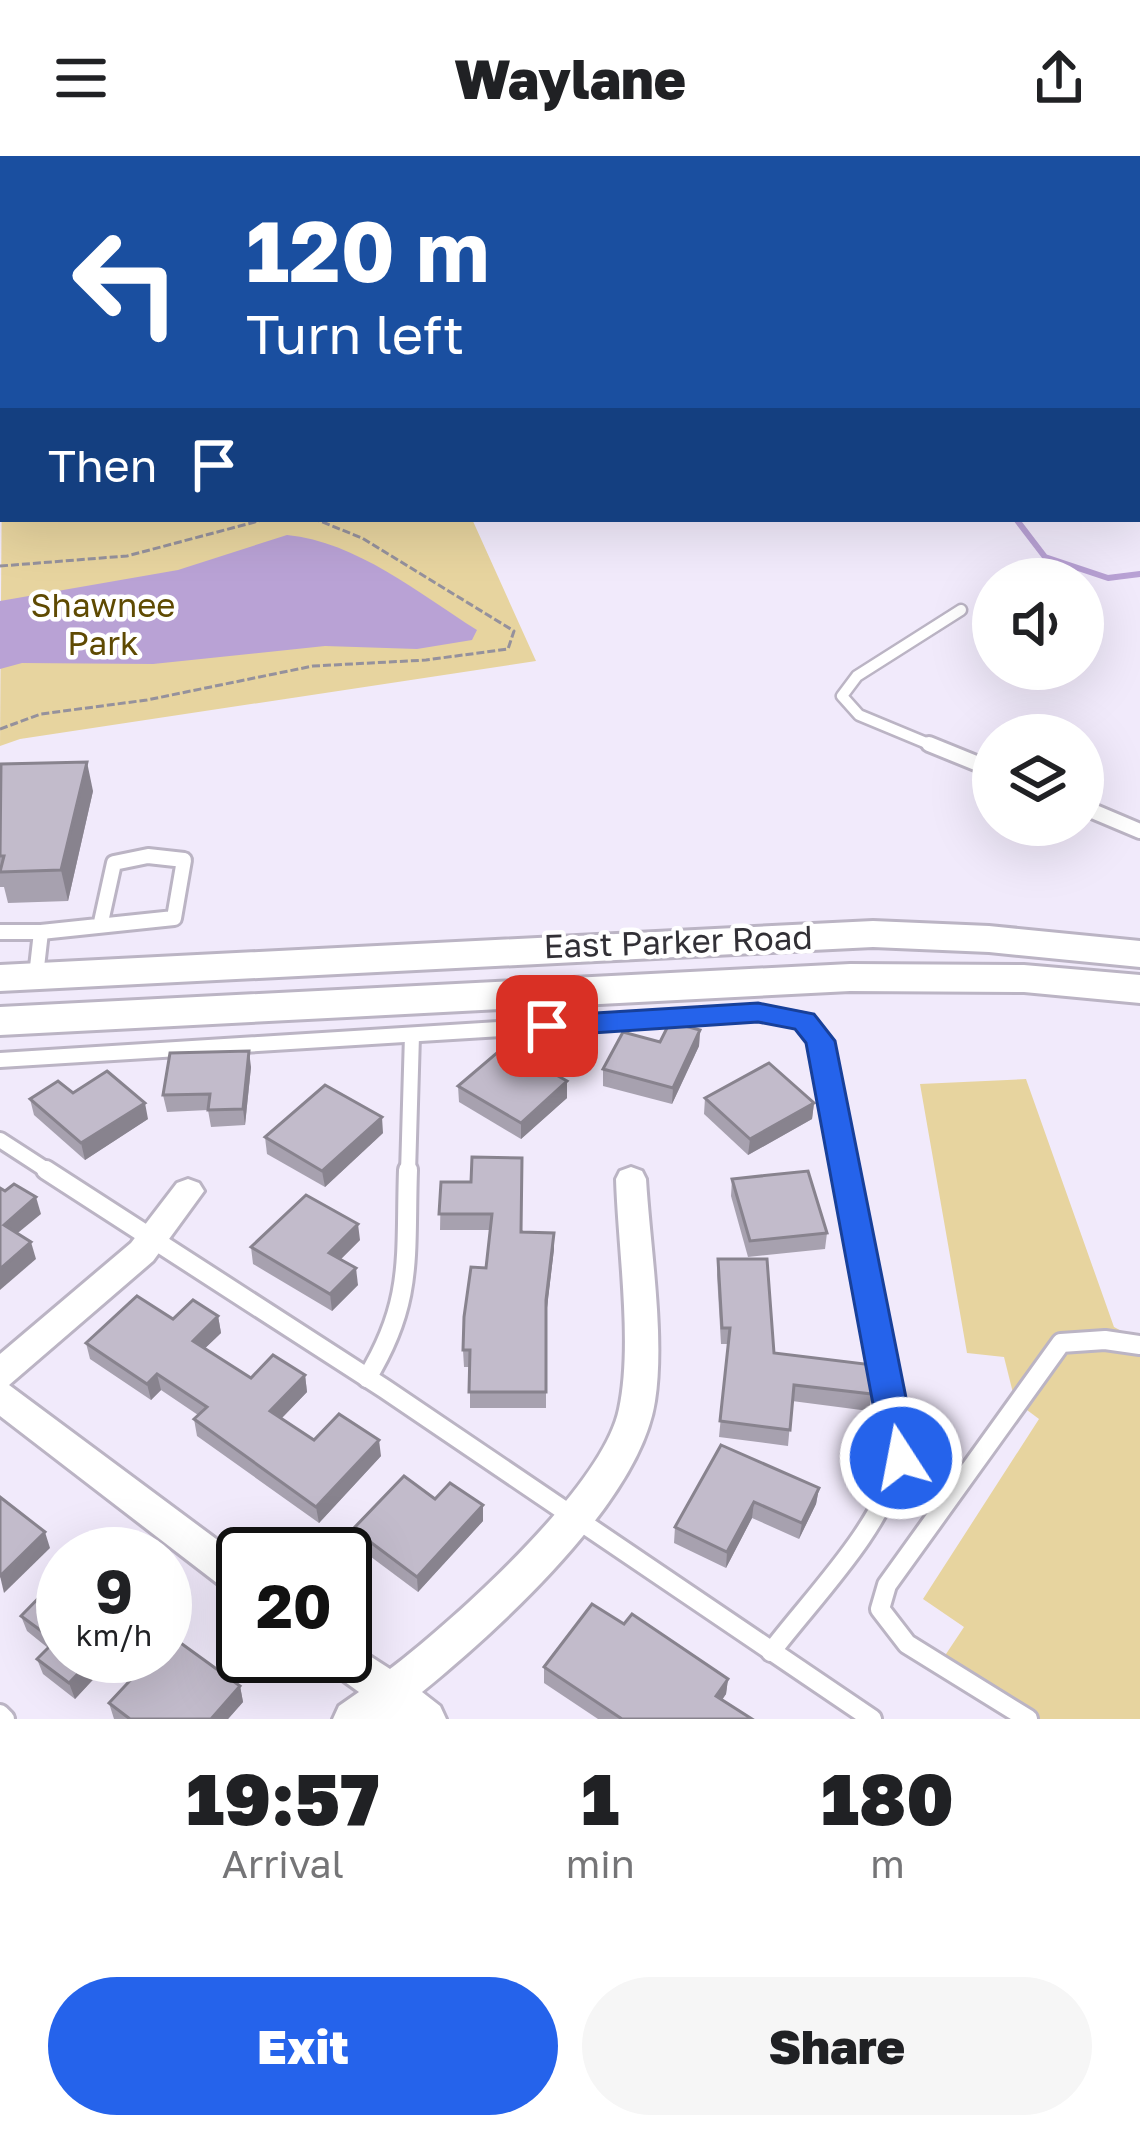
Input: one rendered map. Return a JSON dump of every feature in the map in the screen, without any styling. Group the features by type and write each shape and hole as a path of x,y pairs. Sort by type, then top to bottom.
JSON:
{"main road":[{"name":"East Parker Road","path":"18,977 872,934 970,937 1140,954"},
{"name":"East Parker Road","path":"0,1021 878,974 1013,977 1140,989"}],"street":[{"path":"353,1719 391,1694 481,1619 572,1519 623,1452 639,1410 631,1179"},
{"path":"0,1374 152,1240 188,1191"},
{"path":"0,1396 216,1561"},
{"path":"372,1680 426,1719"}],"lane":[{"path":"961,610 857,676 842,696 859,715 972,761"},
{"path":"1104,816 1140,831"},
{"path":"0,932 174,918 184,860 148,856 114,863 101,922"},
{"path":"18,977 41,932"},
{"path":"0,1060 758,1012 804,1021 820,1041 901,1458 898,1477 879,1507 771,1652"},
{"path":"367,1378 393,1336 404,1297 412,1035"},
{"path":"0,1140 367,1378 872,1719"},
{"path":"1028,1719 907,1645 880,1609 886,1585 1061,1343 1106,1340 1140,1345"}],"path":[{"path":"0,566 128,556 255,522"},
{"path":"0,729 41,714 147,700 313,666 426,660 508,649 514,632 362,538 322,522"}],"green space":[{"name":"Shawnee Park","path":"2,522 473,522 536,661 20,739 0,746"},
{"path":"1026,1079 1114,1327 1140,1341 1140,1719 1021,1719 940,1663 964,1627 923,1599 1039,1419 1015,1401 1004,1357 967,1353 920,1084"}],"shaded area":[{"path":"287,535 338,548 386,571 477,630 472,640 417,649 325,646 153,664 22,663 0,669 0,601 178,570"}],"building":[{"path":"87,762 61,870 0,872 4,856 0,856 1,764"},
{"path":"670,1022 700,1030 673,1088 603,1069 623,1032 660,1042"},
{"path":"505,1046 567,1081 521,1123 458,1086"},
{"path":"249,1051 243,1109 208,1110 210,1094 163,1095 170,1053"},
{"path":"769,1063 814,1103 750,1139 705,1098"},
{"path":"107,1071 145,1103 81,1143 30,1099 58,1081 73,1093"},
{"path":"325,1085 382,1117 322,1171 265,1137"},
{"path":"472,1157 522,1158 521,1232 554,1233 546,1300 546,1392 469,1392 470,1350 463,1350 464,1317 471,1267 486,1268 492,1214 439,1214 441,1182 471,1182"},
{"path":"808,1171 827,1233 750,1241 732,1179"},
{"path":"14,1184 36,1197 4,1225 31,1242 0,1269 0,1188 5,1191"},
{"path":"306,1195 358,1224 329,1253 356,1268 330,1294 251,1247"},
{"path":"718,1259 767,1259 774,1353 873,1365 872,1394 794,1385 790,1430 720,1421 730,1328 722,1328"},
{"path":"137,1296 173,1319 193,1300 218,1316 193,1341 251,1378 273,1355 305,1375 270,1411 314,1440 339,1414 379,1440 316,1507 194,1419 207,1407 157,1374 147,1384 86,1343"},
{"path":"721,1445 819,1488 802,1523 754,1502 727,1552 675,1527"},
{"path":"404,1476 435,1499 450,1483 483,1505 417,1577 372,1543 372,1527 355,1527"},
{"path":"0,1497 39,1527 36,1541 0,1576"},
{"path":"36,1601 36,1627 21,1616"},
{"path":"592,1604 624,1624 632,1614 728,1679 716,1696 752,1719 622,1719 544,1667"},
{"path":"192,1651 216,1669 216,1683 240,1686 211,1719 130,1719 109,1703 128,1683 192,1683"}],"waterway":[{"path":"1018,522 1045,557 1108,578 1140,574"}],"route":[{"path":"547,1026 758,1012 804,1021 820,1041 901,1458"}]}
